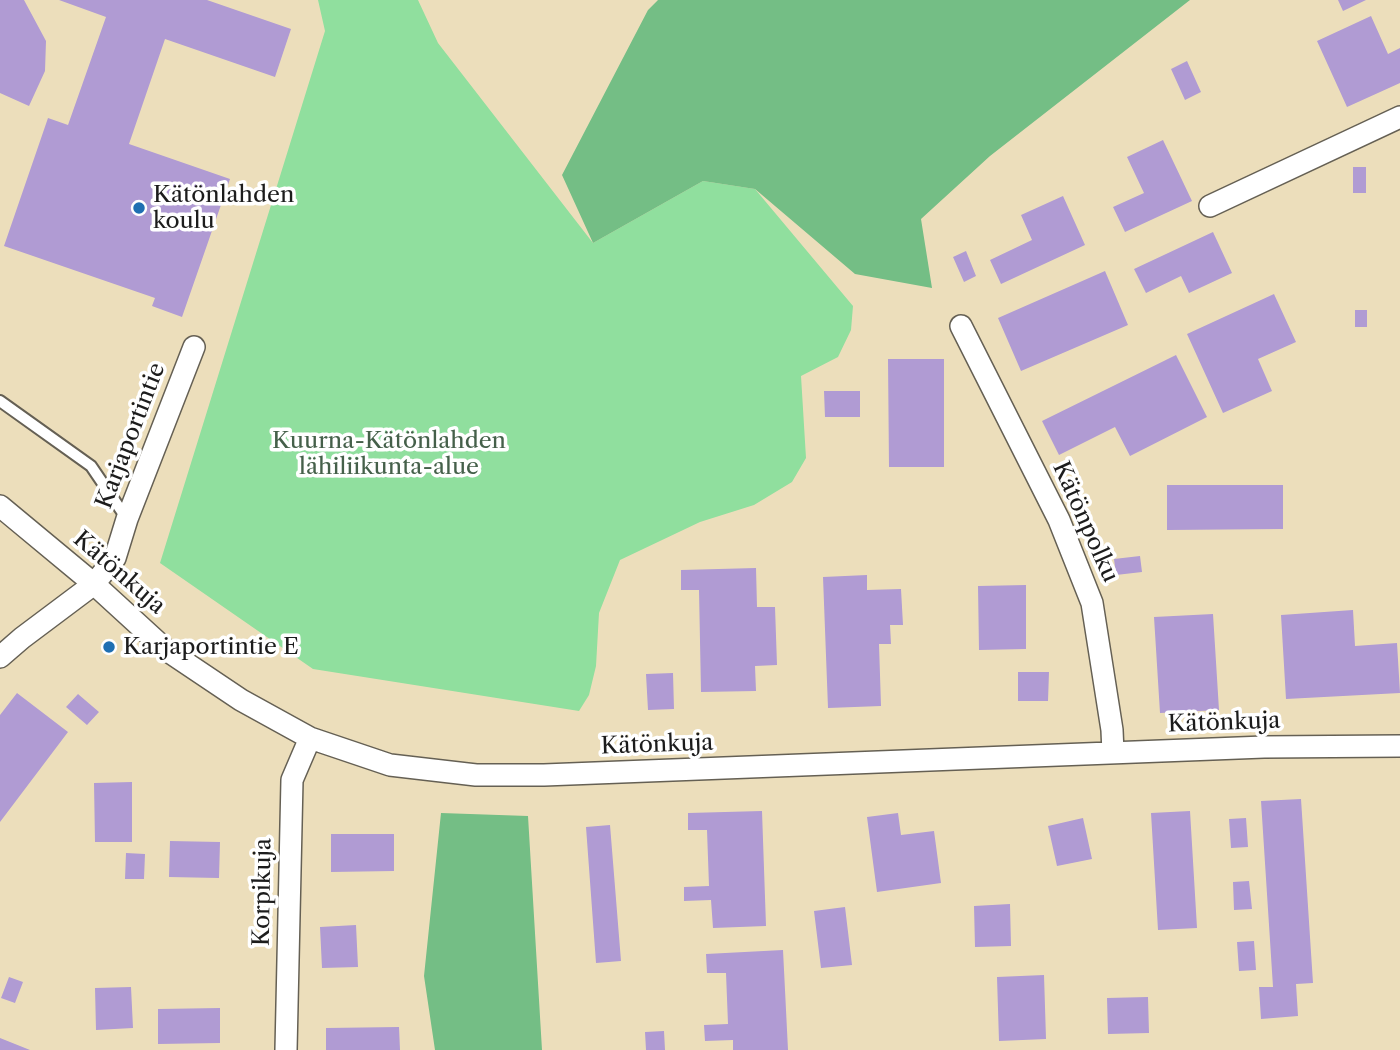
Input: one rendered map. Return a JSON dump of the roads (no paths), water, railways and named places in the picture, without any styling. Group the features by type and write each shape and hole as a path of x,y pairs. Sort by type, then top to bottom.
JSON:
{"street":[{"path":"1210,206 1400,117"},
{"name":"Kätönpolku","path":"961,327 1059,520 1092,603 1112,730 1113,754"},
{"name":"Karjaportintie","path":"0,657 94,584 115,558 127,519 194,347"},
{"name":"Kätönkuja","path":"0,506 94,584 165,649 241,700 310,738 390,765 476,775 544,775 1264,747 1400,746"},
{"name":"Korpikuja","path":"286,1050 292,780 310,738"}],"lane":[{"path":"0,401 91,466 127,519"}],"place":[{"name":"Kätönlahden koulu","path":"139,208"},
{"name":"Karjaportintie E","path":"109,647"}],"park label":[{"name":"Kuurna-Kätönlahden lähiliikunta-alue","path":"389,454"}]}
